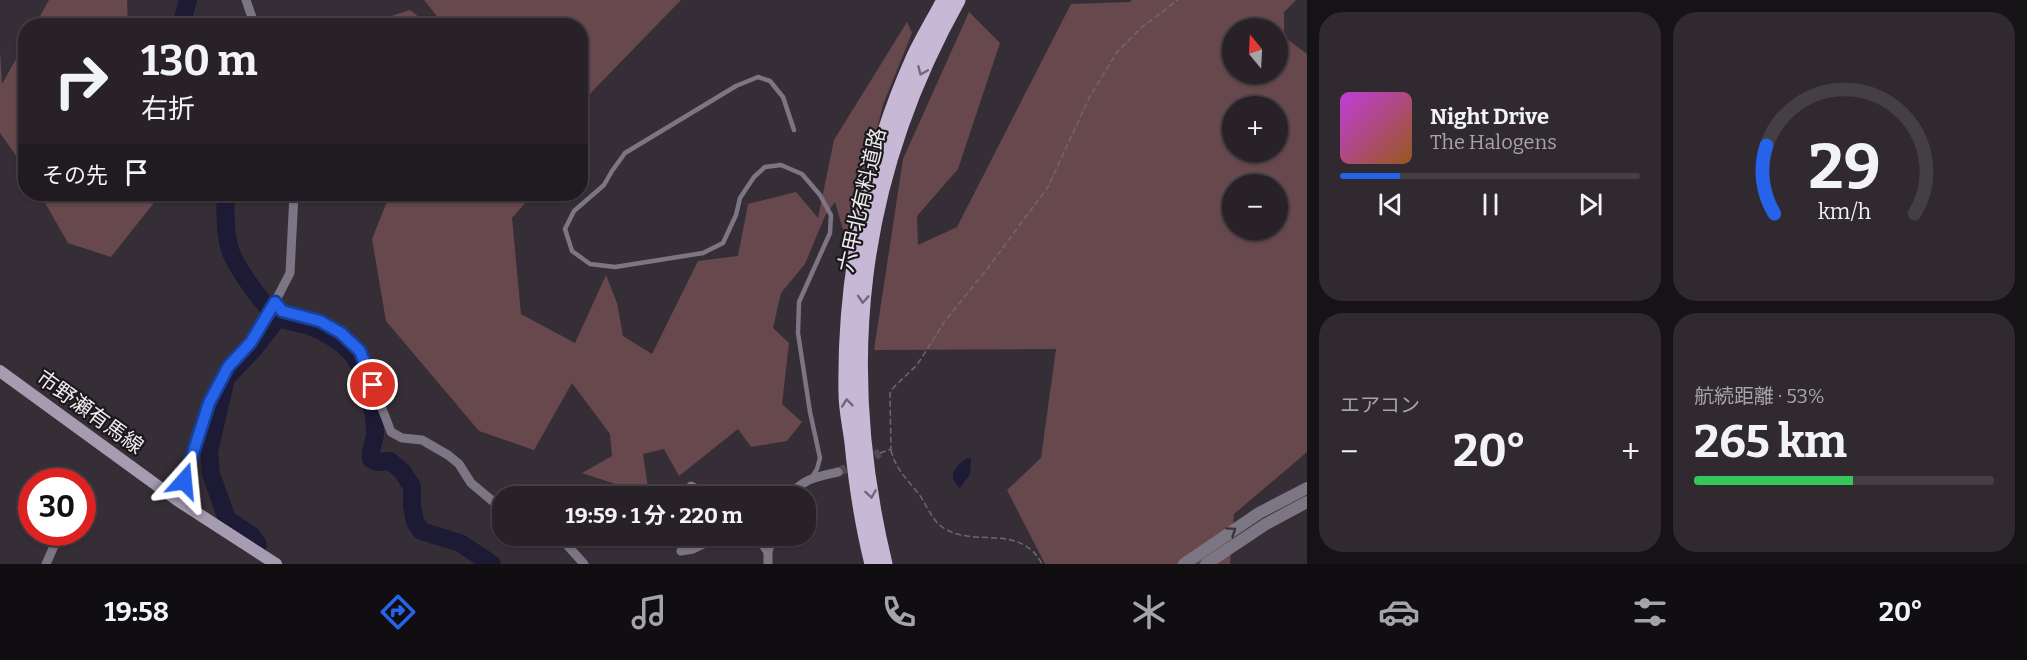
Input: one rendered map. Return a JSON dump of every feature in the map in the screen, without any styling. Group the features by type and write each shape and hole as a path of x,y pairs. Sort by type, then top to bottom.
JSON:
{"main road":[{"name":"六甲北有料道路","path":"872,564 856,482 846,395 852,280 879,148 914,56 944,0"},
{"name":"六甲北有料道路","path":"885,564 871,497 861,424 859,350 865,277 884,183 898,132 920,75 958,0"},
{"name":"市野瀬有馬線","path":"1,375 177,500 276,564"}],"street":[{"path":"246,0 252,18"},
{"path":"177,500 209,403 228,367 251,342 290,273 294,201"},
{"path":"274,304 282,311 320,321 341,333 360,351 391,432 402,438 422,440 448,455 459,464 471,483 492,500"},
{"path":"799,486 812,477 838,472"},
{"path":"1184,564 1259,513 1307,488"},
{"path":"1206,564 1266,524 1307,502"},
{"path":"46,564 54,546"},
{"path":"568,546 584,564"},
{"path":"681,551 699,546"},
{"path":"765,546 768,552"},
{"path":"768,564 770,546"}],"lane":[{"path":"588,199 604,185 625,153 736,86 758,77 770,81 783,97 794,130"},
{"path":"586,201 574,211 565,229 572,251 591,264 615,267 703,253 723,243 740,198 754,177 765,167 781,165 802,174 820,195 831,215 830,233 799,302 798,333 810,412 820,458 812,477"}],"path":[{"path":"1042,564 1037,555 1020,541 957,534 936,521 894,463 891,449 890,393 916,365 945,321 1048,187 1090,96 1117,52 1142,27 1179,0"},
{"path":"880,453 891,449"}],"shaded area":[{"path":"49,0 127,0 128,18 39,18"},
{"path":"424,0 681,0 588,96 588,18 438,18"},
{"path":"1132,0 1296,0 1284,12 1284,18 1222,18 1222,84 1288,84 1288,40 1307,54 1307,452 1234,514 1230,564 1045,564 1007,490 1041,458 1056,349 874,350 903,159 969,12 1000,43 958,169 917,216 918,245 957,227 1071,4 1130,2"},
{"path":"410,10 420,18 385,18"},
{"path":"907,22 912,33 883,105 848,247 835,202 825,216 805,264 781,293 773,328 789,343 782,404 802,422 787,441 751,447 738,429 679,476 664,449 643,454 648,486 622,486 582,473 612,456 610,434 572,383 534,450 479,431 386,321 372,239 387,201 527,201 512,218 521,314 575,343 606,275 617,303 623,336 652,354 698,261 738,256 748,204 796,192 818,218 834,140"},
{"path":"0,51 2,84 18,55 18,158 0,133"},
{"path":"44,201 153,201 111,257 68,243"},
{"path":"968,458 971,459 970,474 960,488 954,480 954,472 959,464"}],"waterway":[{"path":"183,18 188,0"},
{"path":"225,201 230,250 241,272 261,299 280,318 307,325 327,334 346,347 355,358 366,383 374,416 375,433 371,459 377,462 390,461 403,472 412,487 415,522 421,531 460,543 492,564"},
{"path":"258,545 252,536 227,519 211,474 209,452 226,378 253,350 279,317"}],"tunnel":[{"path":"838,472 880,453"}],"route":[{"path":"184,481 209,403 228,367 251,342 275,302 282,311 320,321 341,333 360,351 373,385"}]}
